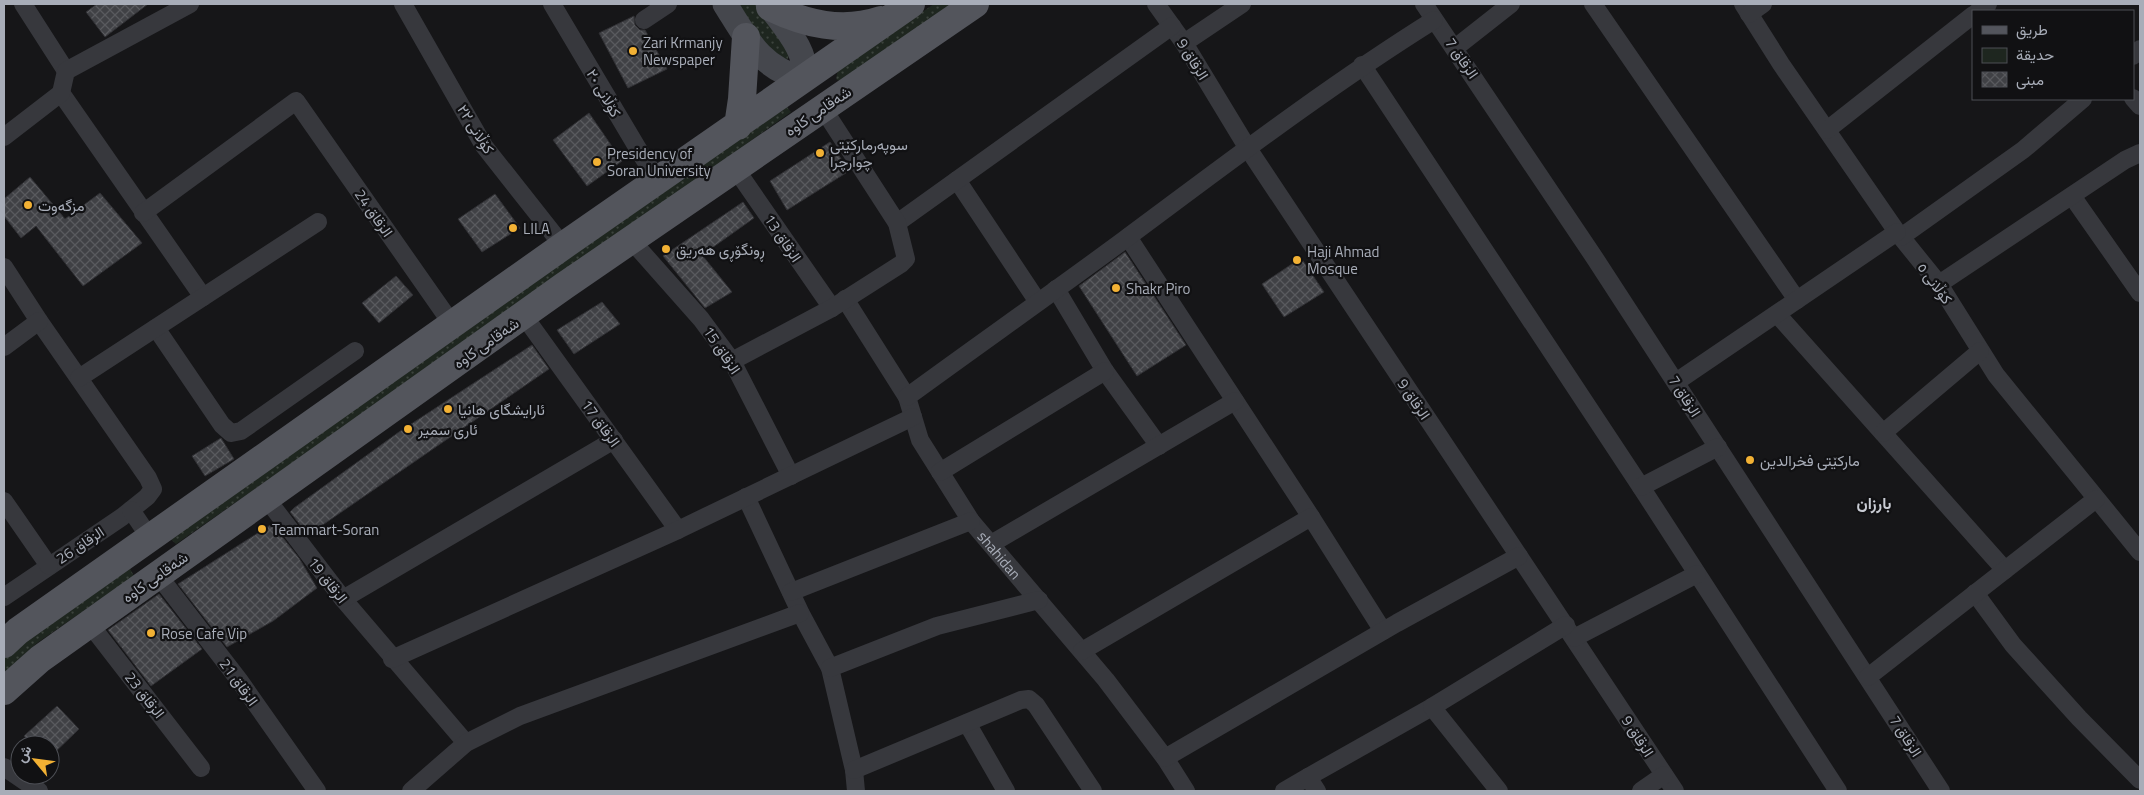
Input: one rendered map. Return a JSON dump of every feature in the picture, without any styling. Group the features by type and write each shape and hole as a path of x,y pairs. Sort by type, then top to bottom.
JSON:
{"main road":[{"path":"725,4 753,48 772,67 803,79 822,107"},
{"name":"شەقامی کاوە","path":"4,691 40,659 266,498 631,240 822,107 975,4"},
{"path":"769,5 802,53 805,65 803,79"},
{"path":"769,5 797,20 826,26 856,25 902,10"},
{"path":"4,644 18,631 452,324 902,10"},
{"path":"738,126 744,84 746,37"},
{"path":"150,538 164,571"}],"street":[{"path":"4,137 61,93 66,71 23,4"},
{"path":"66,71 190,4"},
{"name":"کۆڵانی ٢٢","path":"403,4 484,146 563,246"},
{"name":"کۆڵانی ٢٠","path":"552,4 646,164 659,180"},
{"path":"644,20 668,4"},
{"name":"الزقاق 9","path":"1156,4 1184,43 1247,147 1675,791"},
{"path":"1184,43 1242,4"},
{"name":"الزقاق 7","path":"1424,4 1676,382 1942,791"},
{"path":"1455,48 1511,4"},
{"path":"1593,4 1797,300"},
{"name":"کۆڵانی ٥","path":"1752,7 1827,130 1899,234 1939,284 1996,375 2096,499 2138,545"},
{"path":"1827,130 1972,17"},
{"path":"907,396 1128,237 1247,147 1362,65 1434,20"},
{"path":"898,223 1172,26"},
{"path":"1362,65 1641,487 1838,791"},
{"path":"61,93 203,298"},
{"path":"1676,382 2023,150 2081,100"},
{"name":"الزقاق 24","path":"143,213 296,101 452,324"},
{"path":"732,362 838,304 906,259 898,223 822,107"},
{"path":"1939,284 2125,160 2140,153"},
{"name":"الزقاق 13","path":"735,168 838,304"},
{"path":"957,180 1038,302"},
{"path":"2072,196 2140,293"},
{"path":"4,267 78,378 318,222"},
{"path":"1128,237 1383,631"},
{"name":"الزقاق 15","path":"631,240 701,319 732,362 791,476"},
{"path":"1056,289 1105,371 1159,446"},
{"name":"shahidan","path":"838,304 907,396 920,440 971,521 1106,680 1165,758 1186,791"},
{"path":"1777,314 2004,570"},
{"name":"الزقاق 17","path":"524,316 678,530"},
{"path":"4,347 39,321"},
{"path":"156,328 222,425 230,432 241,431 355,351"},
{"path":"1883,433 1980,351"},
{"path":"940,472 1105,371"},
{"name":"الزقاق 26","path":"4,597 132,510 153,490 148,478 78,378"},
{"path":"991,544 1235,401"},
{"path":"392,659 678,530 913,417"},
{"path":"343,599 614,440"},
{"path":"1641,487 1718,447"},
{"name":"الزقاق 19","path":"266,498 343,599 392,659 466,743"},
{"path":"746,498 800,613 830,668 854,770 856,791"},
{"path":"1868,676 2096,499"},
{"path":"4,501 49,566"},
{"path":"132,510 150,538"},
{"path":"1082,651 1311,517"},
{"path":"790,592 971,521"},
{"path":"1165,758 1383,631 1519,556"},
{"name":"الزقاق 21","path":"164,571 317,791"},
{"path":"1284,791 1312,784 1432,707 1570,631 1697,574"},
{"path":"1975,593 2013,645 2079,718 2140,780"},
{"path":"830,668 937,626 1039,600"},
{"path":"411,791 466,743 520,716 800,613"},
{"name":"الزقاق 23","path":"90,623 201,768"},
{"path":"854,770 1021,700 1029,699 1036,705 1093,791"},
{"path":"1432,707 1499,791"},
{"path":"967,723 1006,791"},
{"path":"4,766 39,791"},
{"path":"1641,791 1664,775"}],"green space":[{"path":"739,4 755,4 791,52 786,62 771,57"},
{"path":"934,4 957,4 841,82 836,79 838,69"},
{"path":"787,107 791,112 616,237 176,544 168,537 610,228"},
{"path":"128,565 134,576 37,643 4,673 4,658 32,634"}],"building":[{"path":"97,4 148,4 105,37 86,12"},
{"name":"Zari Krmanjy Newspaper","path":"634,16 635,25 640,30 645,30 667,69 628,88 599,33"},
{"path":"589,113 622,161 587,186 553,140"},
{"path":"830,142 849,171 787,210 770,181"},
{"path":"30,177 65,219 100,193 142,243 83,286 36,226 21,238 4,216 4,199"},
{"path":"495,194 520,228 482,252 458,219"},
{"path":"743,202 754,218 702,255 732,292 705,308 663,256"},
{"path":"1125,252 1186,345 1137,376 1079,286"},
{"path":"1301,258 1324,292 1284,317 1262,284"},
{"path":"396,276 413,295 379,323 362,303"},
{"path":"602,302 620,324 574,354 557,330"},
{"path":"532,345 549,369 308,535 290,512 399,432"},
{"path":"221,438 234,459 205,476 192,456"},
{"path":"272,524 299,558 317,588 273,621 227,647 178,584"},
{"name":"Rose Cafe Vip","path":"159,594 202,649 151,686 108,630"},
{"path":"57,706 79,729 60,747 60,735 25,735"}],"place":[{"name":"Zari Krmanjy Newspaper","path":"633,51"},
{"name":"سوپەرمارکێتی چوارچرا","path":"820,153"},
{"name":"Presidency of Soran University","path":"597,162"},
{"name":"مزگەوت","path":"28,205"},
{"name":"LILA","path":"513,228"},
{"name":"ڕونگۆڕی هەریق","path":"666,249"},
{"name":"Haji Ahmad Mosque","path":"1297,260"},
{"name":"Shakr Piro","path":"1116,288"},
{"name":"ئارایشگای هانیا","path":"448,409"},
{"name":"ئارى سمير","path":"408,429"},
{"name":"مارکێتی فخرالدین","path":"1750,460"},
{"name":"Teammart-Soran","path":"262,529"},
{"name":"Rose Cafe Vip","path":"151,633"}],"district":[{"name":"بارزان","path":"1874,503"}]}
